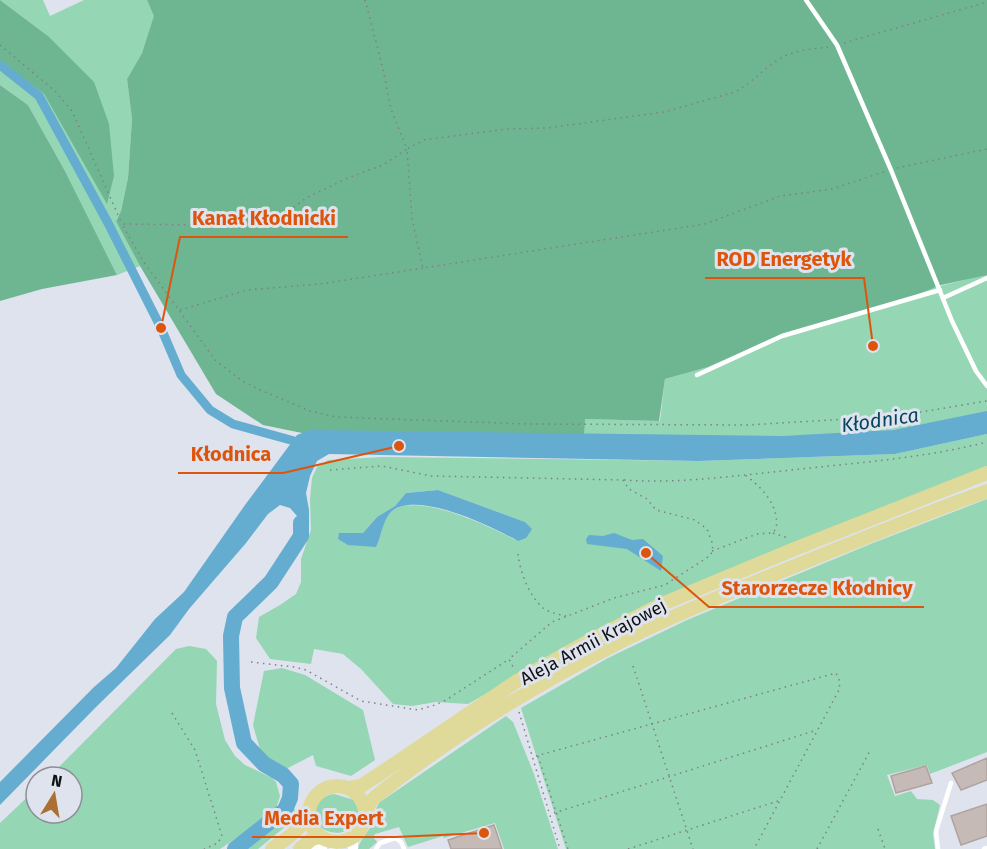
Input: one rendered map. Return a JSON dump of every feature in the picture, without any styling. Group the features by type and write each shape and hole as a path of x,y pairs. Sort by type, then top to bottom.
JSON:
{"main road":[{"name":"Aleja Armii Krajowej","path":"349,788 361,786 517,681 583,644 660,606 987,473"},
{"name":"Aleja Armii Krajowej","path":"366,814 369,804 375,797 439,751 506,707 590,658 666,620 731,592 987,491"},
{"path":"272,849 297,831 309,813 313,800 322,790 335,786 355,791 363,801 366,814 363,828 353,843 328,844 312,840 300,849"},
{"path":"309,813 312,826 328,844"}],"lane":[{"path":"806,0 837,45 943,298 976,371 987,386"},
{"path":"943,298 987,278"},
{"path":"698,375 782,336 940,290"},
{"path":"938,849 936,831 951,783"},
{"path":"376,849 380,843 395,838 402,842 404,849"}],"path":[{"path":"364,0 382,65 391,109 408,149 412,219 423,268"},
{"path":"122,224 199,225 235,220 270,221 284,215 306,198 350,177 383,165 424,140 506,129 546,128 664,112 735,92 781,58 803,51 837,45 987,2"},
{"path":"0,45 55,92 72,111 122,224 143,261 216,361 241,380 310,411 336,417 528,424 747,425 909,414 987,401"},
{"path":"179,310 247,290 320,284 705,224 780,196 832,189 891,170 987,149"},
{"path":"330,470 382,466 431,476 651,482 744,475 914,457 987,442"},
{"path":"744,475 761,488 769,499 778,518 777,530 772,533"},
{"path":"251,662 306,670 361,700 418,710 446,700 509,659 552,622 614,598 665,585 711,555 713,545 707,530 695,520 672,516 656,510 647,499 628,489 623,480"},
{"path":"712,551 757,534 772,533 790,539 801,547"},
{"path":"518,555 526,582 534,597 543,608 555,614 567,616"},
{"path":"509,659 513,668"},
{"path":"633,666 693,849"},
{"path":"568,849 537,756 836,673 840,677 840,686 754,849"},
{"path":"518,708 560,849"},
{"path":"172,713 195,750 222,836 218,843 204,849"},
{"path":"555,813 818,729"},
{"path":"818,849 871,749"},
{"path":"628,849 779,801"},
{"path":"878,829 885,849"}],"green space":[{"path":"0,0 43,0 50,16 84,0 147,0 155,16 142,53 127,79 132,119 128,178 121,211 116,220 140,266 117,275 65,171 28,105 0,85 0,61 44,94 107,203 48,36"},
{"path":"0,0 48,36 94,82 109,124 114,176 107,204 44,94 0,61"},
{"path":"147,0 987,0 987,275 941,285 909,298 782,335 708,367 665,379 659,421 585,419 584,434 302,433 263,425 216,394 116,221 121,211 128,178 132,119 127,79 142,53 154,16"},
{"path":"0,85 28,105 65,171 117,275 42,289 0,301"},
{"path":"987,274 987,412 893,430 850,434 744,437 584,434 584,419 660,421 665,379 708,367 782,335 909,298 933,288"},
{"path":"987,434 987,469 576,642 468,704 436,702 412,706 393,704 361,669 343,654 314,649 311,664 270,659 256,638 259,617 296,594 301,582 301,559 311,530 312,478 317,467 328,460 383,457 698,461 895,454","holes":["438,490 525,522 518,541 454,513 418,505 403,506 391,512 385,520 376,546 339,533 363,533 377,517 395,506 406,493"]},
{"path":"987,499 987,752 930,774 927,765 887,775 895,796 911,791 917,799 933,800 940,805 933,834 935,849 566,849 521,708 608,658 687,620 873,543"},
{"path":"189,646 206,649 217,661 216,704 225,740 235,756 245,765 276,782 280,796 276,809 220,849 0,849 0,823 24,800 24,825 84,825 84,765 61,765 176,649"},
{"path":"282,668 305,675 363,710 375,760 351,776 316,766 313,755 286,769 261,753 253,725 264,671"},
{"path":"506,716 513,722 534,774 558,849 504,849 495,823 408,847 399,827 375,834 373,837 377,842 369,849 358,849 372,825 380,802"},
{"path":"334,794 354,800 360,812 356,823 340,833 323,829 316,823 313,816 319,802 326,796"},
{"path":"294,808 297,817 258,849 242,849"}],"water":[{"path":"987,411 987,434 895,454 698,461 329,454 317,461 310,476 306,493 309,529 300,546 291,542 297,529 297,516 290,508 280,505 268,514 170,635 39,765 24,765 24,780 0,805 0,782 94,687 116,668 155,619 184,592 297,435 310,430 781,436 893,430"},
{"path":"438,490 525,522 532,529 526,538 518,541 491,527 454,513 436,507 418,505 403,506 391,512 376,547 348,545 338,539 339,533 363,533 377,517 395,506 406,493"},
{"path":"614,533 632,540 643,539 663,556 661,571 627,549 587,544 586,539 589,535 603,536"}],"building":[{"path":"987,758 987,780 961,790 952,773"},
{"path":"926,766 932,783 896,793 891,776"},
{"path":"987,804 987,836 961,845 951,816"},
{"path":"494,825 502,849 451,849 448,840"}],"waterway":[{"path":"0,65 39,96 108,223 161,328 181,375 210,410 233,424 305,444"},
{"path":"235,849 285,810 290,798 291,784 283,775 264,764 244,743 232,688 231,636 235,617 271,582 301,536 301,523"}],"place":[{"name":"Kanał Kłodnicki","path":"161,328"},
{"name":"ROD Energetyk","path":"873,346"},
{"name":"Kłodnica","path":"399,446"},
{"name":"Starorzecze Kłodnicy","path":"646,553"},
{"name":"Media Expert","path":"484,833"}]}
